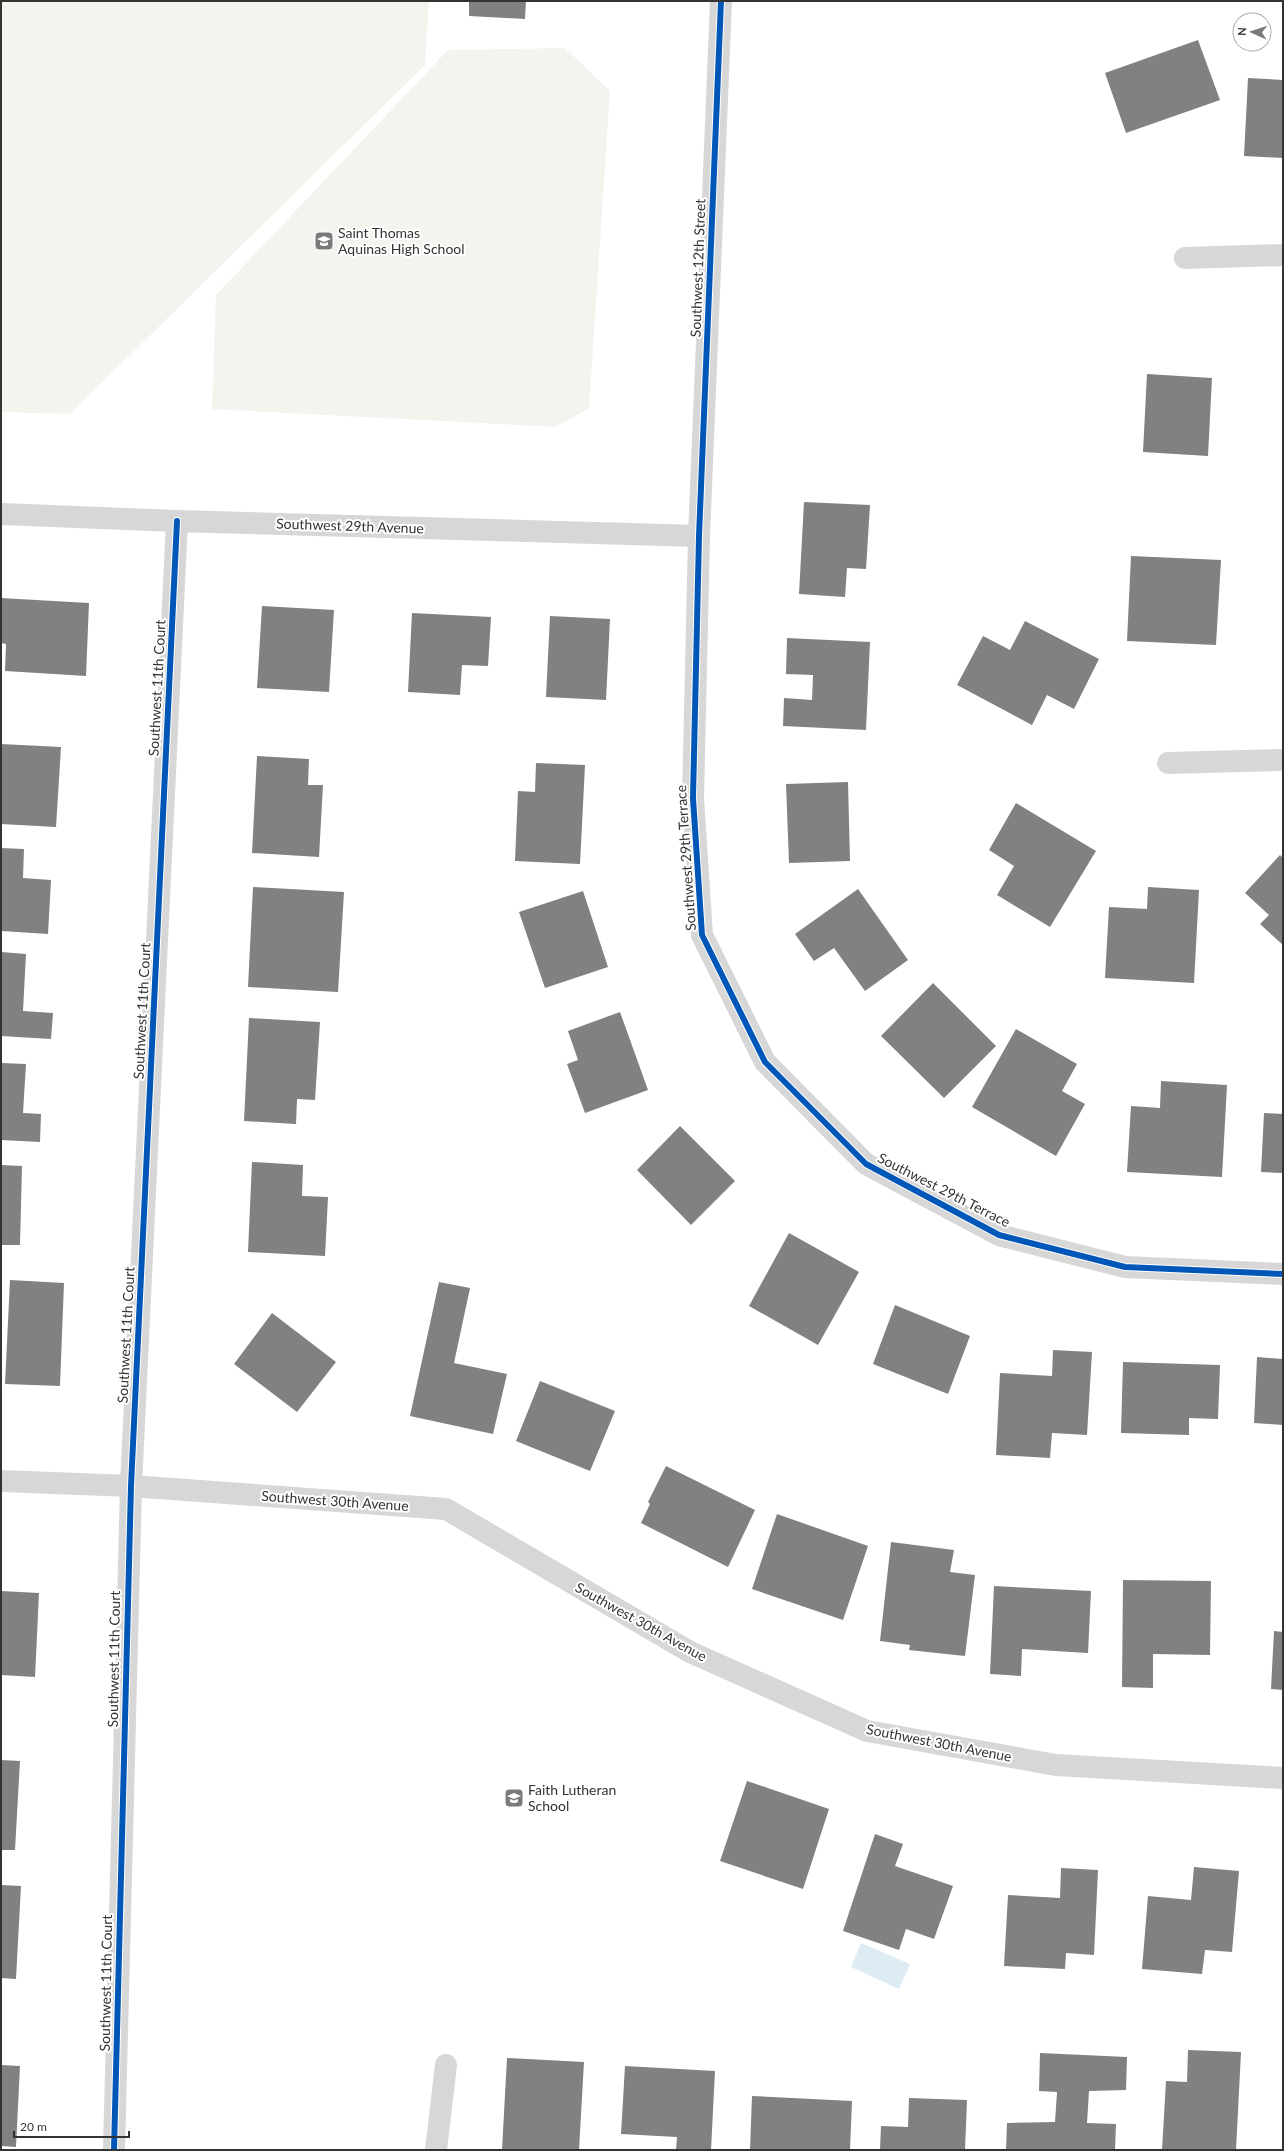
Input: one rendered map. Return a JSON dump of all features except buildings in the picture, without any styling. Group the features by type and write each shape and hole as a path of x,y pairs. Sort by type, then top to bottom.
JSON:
{"street":[{"name":"Southwest 12th Street","path":"700,536 721,1"},
{"path":"1185,258 1283,255"},
{"name":"Southwest 29th Avenue","path":"1,514 177,521 700,536"},
{"name":"Southwest 11th Court","path":"114,2150 130,1486 177,521"},
{"name":"Southwest 29th Terrace","path":"700,536 693,798 702,935 765,1062 866,1164 999,1235 1125,1267 1283,1274"},
{"path":"1168,763 1283,760"},
{"name":"Southwest 30th Avenue","path":"1,1481 130,1486 446,1509 690,1652 867,1731 1056,1765 1283,1778"},
{"path":"436,2150 446,2065"}],"shaded area":[{"path":"1,1 429,1 425,65 70,414 1,412"},
{"path":"565,48 610,91 589,408 556,427 212,409 216,295 448,50"},
{"path":"861,1943 910,1964 899,1989 851,1967"}],"cycle path":[{"path":"721,1 699,536 693,798 702,935 765,1062 866,1164 999,1235 1125,1267 1283,1274"},
{"path":"114,2150 131,1486 177,521"}],"place":[{"name":"Saint Thomas Aquinas High School","path":"324,241"},
{"name":"Faith Lutheran School","path":"514,1798"}]}
